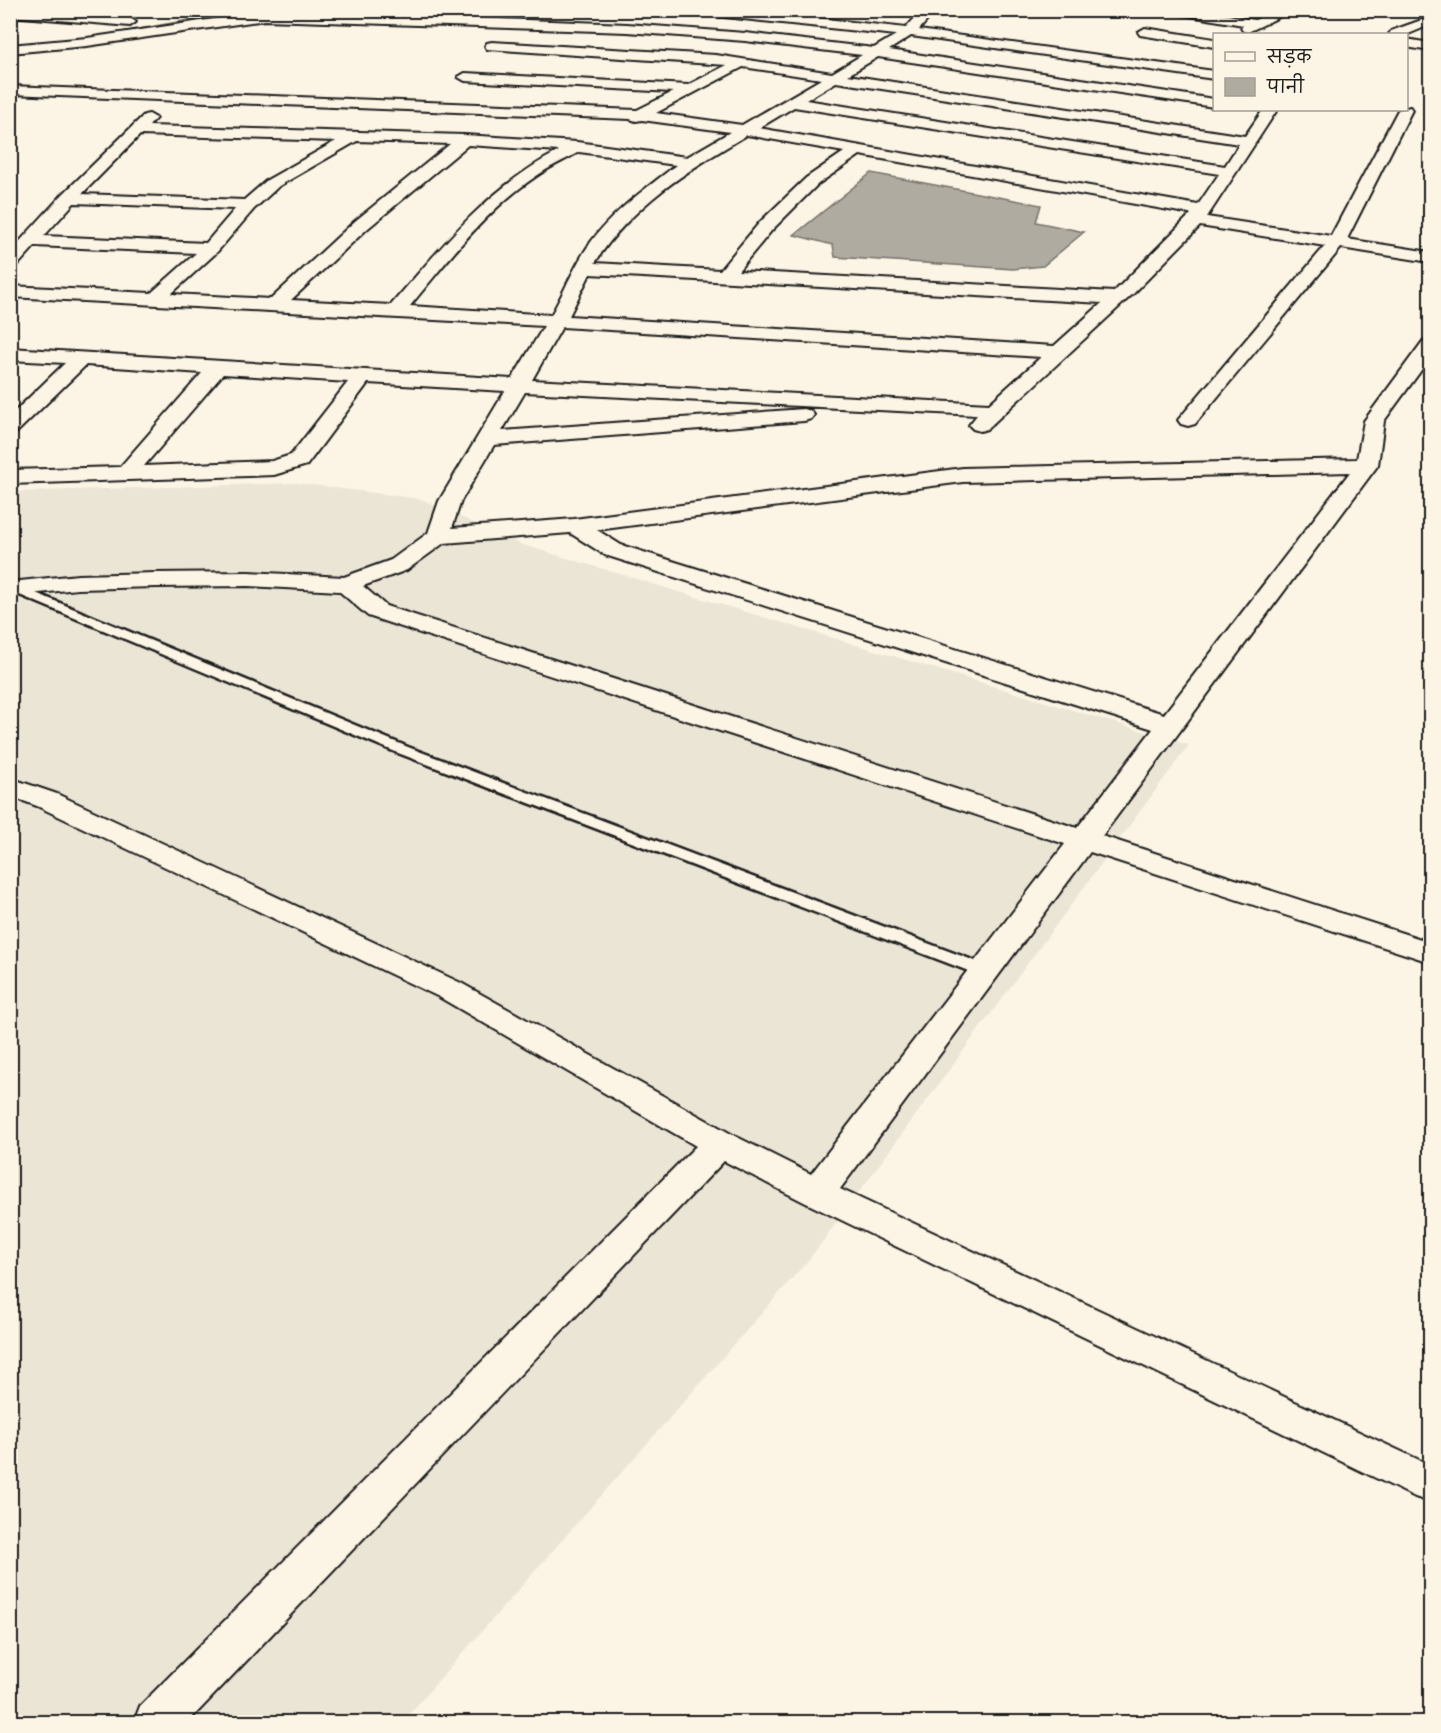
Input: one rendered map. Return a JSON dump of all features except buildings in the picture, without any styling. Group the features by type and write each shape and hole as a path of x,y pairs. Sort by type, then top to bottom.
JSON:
{"street":[{"path":"10,49 87,42 302,10"},
{"path":"437,105 492,46 510,24 517,10"},
{"path":"615,27 628,10"},
{"path":"696,10 803,15 1213,75"},
{"path":"438,536 450,501 570,298 583,268 598,244 625,215 690,162 909,32 930,10"},
{"path":"1178,10 1253,26 1282,13"},
{"path":"1241,10 1282,13"},
{"path":"10,12 82,14 130,22"},
{"path":"62,37 82,14"},
{"path":"266,16 404,15 510,24 615,27 754,38 874,53 1213,103"},
{"path":"1399,33 1431,21"},
{"path":"1145,32 1213,43"},
{"path":"27,34 87,42"},
{"path":"41,61 86,46 87,42"},
{"path":"1408,43 1431,47"},
{"path":"492,46 637,53 743,62 1247,141"},
{"path":"396,311 462,233 500,197 529,174 743,62"},
{"path":"10,88 23,75"},
{"path":"458,84 691,89"},
{"path":"10,88 640,115 746,130 1337,242 1431,257"},
{"path":"10,263 68,198 135,130 175,95"},
{"path":"790,102 1227,171"},
{"path":"980,425 1118,298 1198,215 1266,111"},
{"path":"1188,420 1337,242 1405,111"},
{"path":"135,130 464,140 577,147 690,162"},
{"path":"155,298 211,248 248,205 273,183 354,136"},
{"path":"275,305 361,225 464,140"},
{"path":"726,274 766,226 812,181 857,150"},
{"path":"68,198 248,205"},
{"path":"31,241 211,248"},
{"path":"583,268 726,274 1118,298"},
{"path":"10,291 396,311 1058,352"},
{"path":"817,1193 1367,465 1374,422 1431,345"},
{"path":"10,354 362,377 994,410"},
{"path":"10,428 81,359"},
{"path":"126,473 218,368"},
{"path":"10,477 274,468 298,460 362,377"},
{"path":"486,439 926,406"},
{"path":"12,589 78,582 156,580 248,579 346,584 399,565 438,536 574,526 963,475 1367,465"},
{"path":"574,526 613,550 1170,725"},
{"path":"346,584 377,611 1431,952"},
{"path":"10,786 46,800 450,990 720,1144 817,1193 1431,1484"},
{"path":"157,1722 720,1144"}],"lane":[{"path":"12,589 403,750 985,971"}],"shaded area":[{"path":"297,483 421,499 520,544 1189,745 811,1257 402,1722 11,1722 10,492"}],"water":[{"path":"871,173 1041,205 1036,222 1084,232 1043,266 1013,269 835,257 833,245 794,235"}],"waterway":[{"path":"105,35 251,10"}]}
